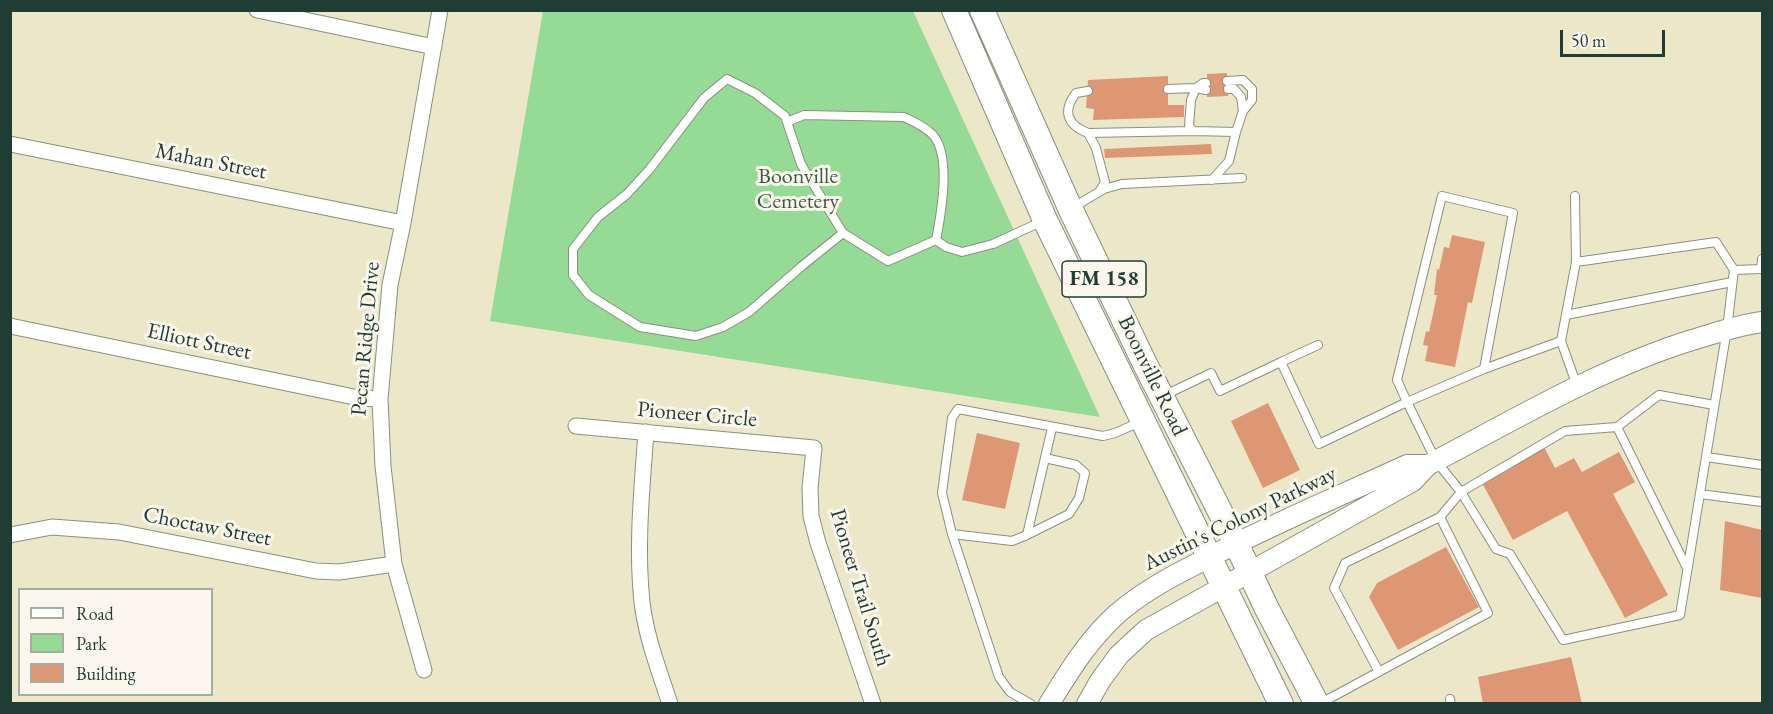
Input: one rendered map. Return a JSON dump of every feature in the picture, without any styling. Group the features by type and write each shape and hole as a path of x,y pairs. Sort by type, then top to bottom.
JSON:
{"main road":[{"name":"Boonville Road","path":"954,10 1045,220 1281,704"},
{"name":"Boonville Road","path":"982,10 1070,208 1161,396 1318,704"},
{"path":"1045,220 1070,208"}],"street":[{"path":"257,10 434,47"},
{"name":"Pecan Ridge Drive","path":"424,670 394,564 383,466 380,399 390,285 403,224 440,10"},
{"name":"Mahan Street","path":"10,144 403,224"},
{"name":"Austin's Colony Parkway","path":"1086,704 1119,655 1146,630 1413,482 1432,463 1600,375 1665,348 1740,325 1762,322"},
{"name":"Elliott Street","path":"10,326 359,398 380,399"},
{"name":"Pioneer Circle","path":"576,426 814,448"},
{"path":"646,432 639,557 642,604 652,651 670,704"},
{"name":"Pioneer Trail South","path":"814,448 810,488 811,516 818,543 873,704"},
{"name":"Austin's Colony Parkway","path":"1049,704 1082,651 1119,613 1166,579 1236,543 1407,465 1432,463"},
{"name":"Choctaw Street","path":"10,535 52,527 119,532 316,571 339,572 394,564"}],"lane":[{"path":"843,233 749,312 723,327 696,336 640,327 589,295 573,275 573,249 598,217 627,194 649,170 704,98 727,79 755,93 785,116 801,164 843,233 888,261 936,240"},
{"path":"1212,180 1229,161 1243,111 1252,100 1252,89 1243,80 1227,85 1241,97 1243,111"},
{"path":"1168,89 1206,86"},
{"path":"1193,131 1189,126 1189,114 1196,88"},
{"path":"1088,91 1076,93 1068,104 1068,115 1077,129 1088,133 1236,132"},
{"path":"787,122 804,115 904,117 918,123 934,135 941,152 944,200 936,240"},
{"path":"1088,133 1096,148 1105,182 1099,192"},
{"path":"1070,208 1099,192 1122,184 1242,178"},
{"path":"1484,369 1513,213 1442,196 1397,380 1432,463 1461,492 1496,549 1510,554 1563,640 1680,615 1727,329 1734,270 1716,242 1576,262"},
{"path":"1575,196 1576,262 1561,341 1578,387"},
{"path":"936,240 946,248 962,252 993,244 1045,220"},
{"path":"1734,270 1762,269 1762,259"},
{"path":"1566,315 1732,282"},
{"path":"1281,362 1319,444 1407,402 1484,369 1561,341"},
{"path":"1161,396 1212,373 1220,391 1318,345"},
{"path":"1379,672 1334,588 1345,563 1440,517 1461,492 1565,431 1617,427 1659,395 1714,405"},
{"path":"1031,704 1010,692 999,677 952,534 942,493 952,418 958,410 1103,436 1142,421"},
{"path":"1617,427 1688,570"},
{"path":"1028,535 1052,428"},
{"path":"1706,457 1762,465"},
{"path":"952,534 1012,541 1070,514 1079,498 1085,473 1076,465 1045,458"},
{"path":"1700,494 1762,502"},
{"path":"1318,704 1488,613 1440,517"}],"green space":[{"name":"Boonville Cemetery","path":"543,11 913,11 1100,417 490,321"}],"building":[{"path":"1227,73 1228,96 1207,97 1207,74"},
{"path":"1168,76 1168,105 1184,105 1184,117 1093,120 1094,109 1086,108 1088,80"},
{"path":"1211,144 1212,154 1105,158 1104,149"},
{"path":"1452,235 1485,242 1472,303 1468,302 1455,367 1425,361 1428,346 1423,345 1426,331 1429,332 1437,295 1434,295 1437,269 1439,270 1444,247 1449,248"},
{"path":"1268,403 1300,470 1263,488 1231,421"},
{"path":"977,433 1020,443 1005,509 962,500"},
{"path":"1544,447 1555,468 1574,458 1582,472 1619,452 1635,482 1613,494 1668,595 1625,618 1567,511 1513,540 1481,481"},
{"path":"1725,521 1762,530 1762,598 1720,590"},
{"path":"1446,547 1479,607 1398,650 1369,597 1377,583"},
{"path":"1571,657 1582,704 1483,704 1478,677"}]}
